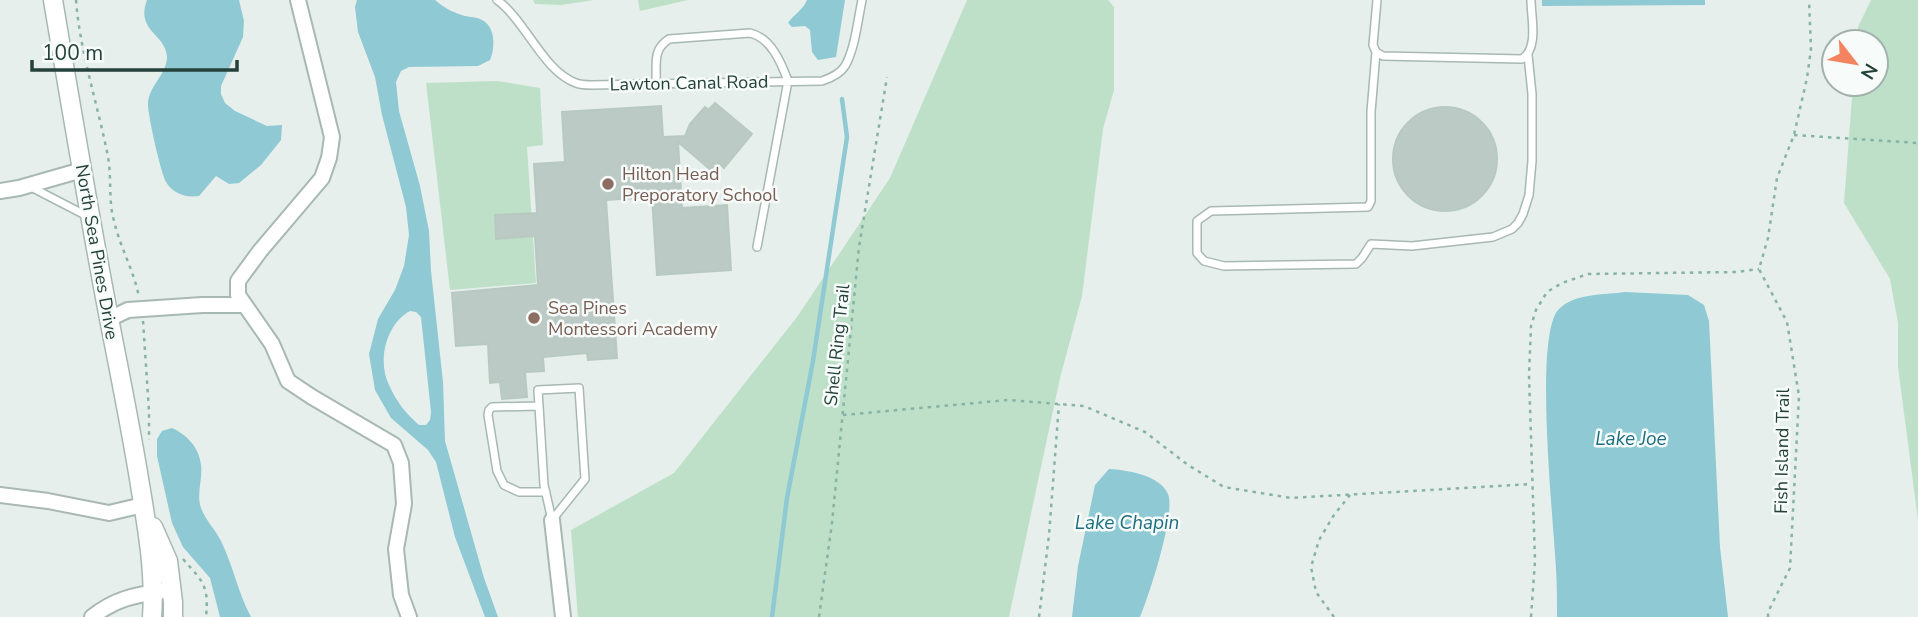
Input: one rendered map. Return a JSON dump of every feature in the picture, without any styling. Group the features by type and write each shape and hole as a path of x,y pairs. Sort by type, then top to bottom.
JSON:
{"street":[{"name":"North Sea Pines Drive","path":"52,0 90,217 131,426 150,550 173,617"},
{"path":"298,0 331,137 329,158 322,178 238,281 238,295 272,344 288,381 394,445 401,463 404,504 396,549 401,594 410,617"},
{"path":"0,191 82,170"},
{"path":"109,318 128,310 245,305"},
{"path":"0,495 109,513 144,505"},
{"path":"552,520 563,617"},
{"name":"North Sea Pines Drive","path":"152,617 162,591"},
{"path":"92,617 108,604 138,594 162,591"}],"lane":[{"name":"Lawton Canal Road","path":"497,0 524,28 545,58 576,83 592,85 822,81 833,77 844,67 862,0"},
{"path":"1377,0 1373,45 1376,52 1371,112 1371,201 1368,207 1211,211 1198,220 1197,253 1204,261 1224,266 1356,264 1371,244 1412,246 1493,237 1512,229 1523,214 1529,195 1532,161 1532,94 1528,55 1532,46 1531,0"},
{"path":"656,83 657,51 670,39 750,33 759,35 783,65 788,81 757,247"},
{"path":"1376,52 1383,56 1508,59 1522,59 1528,55"},
{"path":"27,186 90,217"},
{"path":"579,388 585,478 552,520 546,492 538,390 579,388"},
{"path":"539,406 492,407 488,415 497,471 504,485 519,492 546,492"}],"path":[{"path":"1531,617 1535,561 1529,375 1531,326 1536,310 1547,292 1562,283 1588,274 1737,272 1759,269 1768,238 1777,178 1794,135 1808,69 1811,49 1809,0"},
{"name":"Shell Ring Trail","path":"819,617 832,523 859,247 887,77"},
{"path":"1794,135 1918,144"},
{"name":"Fish Island Trail","path":"1759,269 1787,322 1799,396 1790,568 1768,617"},
{"path":"842,415 1008,400 1084,406 1145,432 1188,465 1224,487 1291,498 1532,484"},
{"path":"1040,617 1059,404"},
{"path":"1334,617 1316,592 1311,567 1319,540 1350,495"}],"green space":[{"path":"533,0 594,0 561,5 535,4"},
{"path":"638,0 688,0 640,11"},
{"path":"967,0 1108,0 1114,7 1114,90 1103,129 1082,296 1060,378 1009,617 578,617 571,530 674,473 797,317 890,178"},
{"path":"1871,0 1918,0 1918,520 1898,367 1898,323 1890,279 1844,203 1852,98 1890,98 1890,28 1858,27"},
{"path":"497,81 540,88 543,145 527,147 536,283 450,290 426,83"}],"water":[{"path":"147,0 239,0 244,21 243,37 221,86 221,94 225,103 235,111 267,126 282,125 281,140 261,165 239,183 229,184 216,176 199,196 185,196 176,192 166,182 148,103 167,58 166,50 145,19"},
{"path":"357,0 435,0 453,12 482,20 487,23 492,33 493,50 490,60 478,66 409,67 401,71 396,82 399,111 420,186 429,231 443,382 445,441 484,578 498,617 485,617 455,537 436,462 428,450 391,418 375,390 369,354 378,319 395,290 404,266 409,235 406,207 375,77 358,32 355,7","holes":["410,311 421,317 431,412 426,425 419,425 398,402 385,375 384,365 386,344 395,325"]},
{"path":"807,0 845,0 836,57 818,60 812,52 810,30 805,26 792,27 788,23"},
{"path":"1542,0 1705,0 1705,5 1542,6"},
{"name":"Lake Joe","path":"1625,292 1688,295 1704,305 1709,321 1720,547 1728,617 1557,617 1546,391 1551,326 1559,309 1573,300"},
{"path":"172,428 183,434 198,453 201,508 221,541 251,617 220,617 210,578 183,547 172,523 157,456 157,439 162,431"},
{"name":"Lake Chapin","path":"1109,469 1151,478 1164,488 1169,504 1165,536 1140,617 1072,617 1078,566 1095,485"}],"building":[{"name":"Hilton Head Preporatory School","path":"715,103 752,134 724,168 719,163 712,171 678,142 682,208 727,205 731,270 657,275 652,197 606,200 617,358 588,360 587,353 543,357 544,371 525,372 527,397 502,399 500,382 490,383 488,344 456,346 452,293 538,285 535,236 496,239 495,215 537,213 534,164 565,162 562,112 661,106 663,137 685,136 690,124 705,107 708,110"},
{"path":"1445,107 1465,111 1482,122 1493,139 1497,159 1493,179 1482,196 1465,207 1445,211 1425,207 1408,196 1397,179 1393,159 1397,139 1408,122 1425,111"}],"waterway":[{"path":"772,617 787,498 813,361 847,137 842,99"}],"place":[{"name":"Hilton Head Preporatory School","path":"608,184"},
{"name":"Sea Pines Montessori Academy","path":"534,318"}]}
